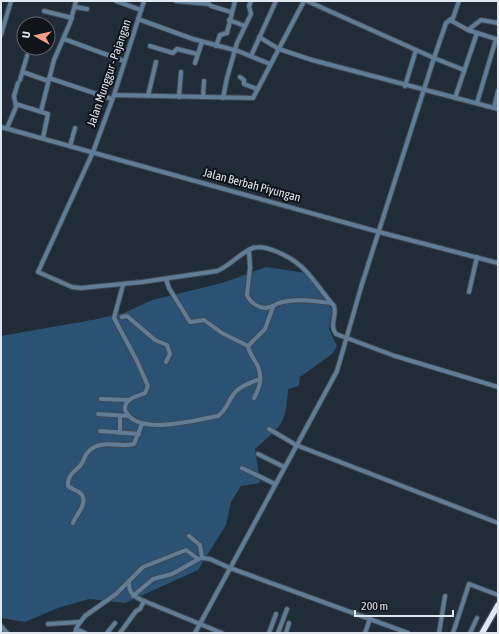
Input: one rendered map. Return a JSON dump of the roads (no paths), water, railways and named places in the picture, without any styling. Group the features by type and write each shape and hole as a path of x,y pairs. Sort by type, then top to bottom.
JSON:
{"highway":[{"path":"482,633 498,605"}],"street":[{"path":"1,35 11,1"},
{"path":"41,111 48,80 58,50 72,18 76,1"},
{"path":"116,1 141,10"},
{"name":"Jalan Munggur - Pajangan","path":"123,285 77,288 38,272 93,152 144,1"},
{"path":"176,1 209,4 231,12"},
{"path":"216,46 220,35 227,33 231,12 235,1"},
{"path":"223,98 235,50 251,14 249,6 251,1"},
{"path":"251,56 276,1"},
{"path":"23,72 112,97 148,96 253,98 304,1"},
{"path":"307,1 464,70"},
{"path":"194,633 337,370 434,58 445,26 451,19 459,1"},
{"path":"75,6 87,9"},
{"path":"44,11 72,18"},
{"path":"138,19 202,42 235,50 270,64"},
{"path":"451,19 468,30 496,39 477,103"},
{"path":"229,20 245,26"},
{"path":"468,30 481,20 498,23"},
{"path":"455,98 477,33"},
{"path":"260,37 279,49 312,60 404,86 496,108 498,91"},
{"path":"64,39 124,61"},
{"path":"195,63 202,42"},
{"path":"150,46 173,53 177,49 197,54"},
{"path":"404,86 416,50"},
{"path":"7,128 16,104 14,96 27,56"},
{"path":"148,96 156,62"},
{"path":"179,97 182,72"},
{"path":"240,77 244,80 244,84 257,89"},
{"path":"203,97 204,80"},
{"path":"16,104 48,114 43,138"},
{"name":"Jalan Berbah Piyungan","path":"1,126 379,232 498,263"},
{"path":"70,146 75,128"},
{"path":"101,399 129,400 145,393 148,386 137,361 114,318 123,285 217,271 229,265 249,250 260,247 291,258 304,267 331,302 335,310 333,319 334,332 395,356 498,387"},
{"path":"249,250 250,264 247,291 249,299 261,307 273,307 279,303 331,302"},
{"path":"469,292 477,257"},
{"path":"165,279 172,298"},
{"path":"165,279 190,322 206,321 222,333 248,346 259,370 260,387 254,398"},
{"path":"248,346 265,329 273,307"},
{"path":"122,317 127,316 155,340 167,345 170,354 166,362"},
{"path":"129,400 125,406 126,413 129,416 142,424 164,425 218,416 224,410 235,392 242,387 260,379"},
{"path":"98,414 129,416"},
{"path":"120,416 120,433"},
{"path":"73,523 79,514 83,498 81,494 68,486 68,480 73,470 81,465 86,454 94,448 105,444 132,445 142,424"},
{"path":"269,429 296,445 498,523"},
{"path":"100,431 138,434"},
{"path":"258,454 284,467"},
{"path":"242,468 275,484"},
{"path":"189,536 200,545 200,558"},
{"path":"85,633 76,631 80,622 130,581 148,564 166,559 186,550 200,558 210,559 230,568 408,633"},
{"path":"133,596 153,579 172,574 200,558"},
{"path":"130,581 129,591 133,596 222,633"},
{"path":"453,633 467,585 471,583 498,596"},
{"path":"439,633 446,596"},
{"path":"120,633 136,610 140,609 144,601"},
{"path":"278,633 287,609"},
{"path":"269,633 276,614"},
{"path":"470,633 476,618"},
{"path":"365,633 370,619"},
{"path":"48,624 80,622"},
{"path":"108,633 115,623"},
{"path":"286,633 289,623"},
{"path":"1,626 7,633"}]}
